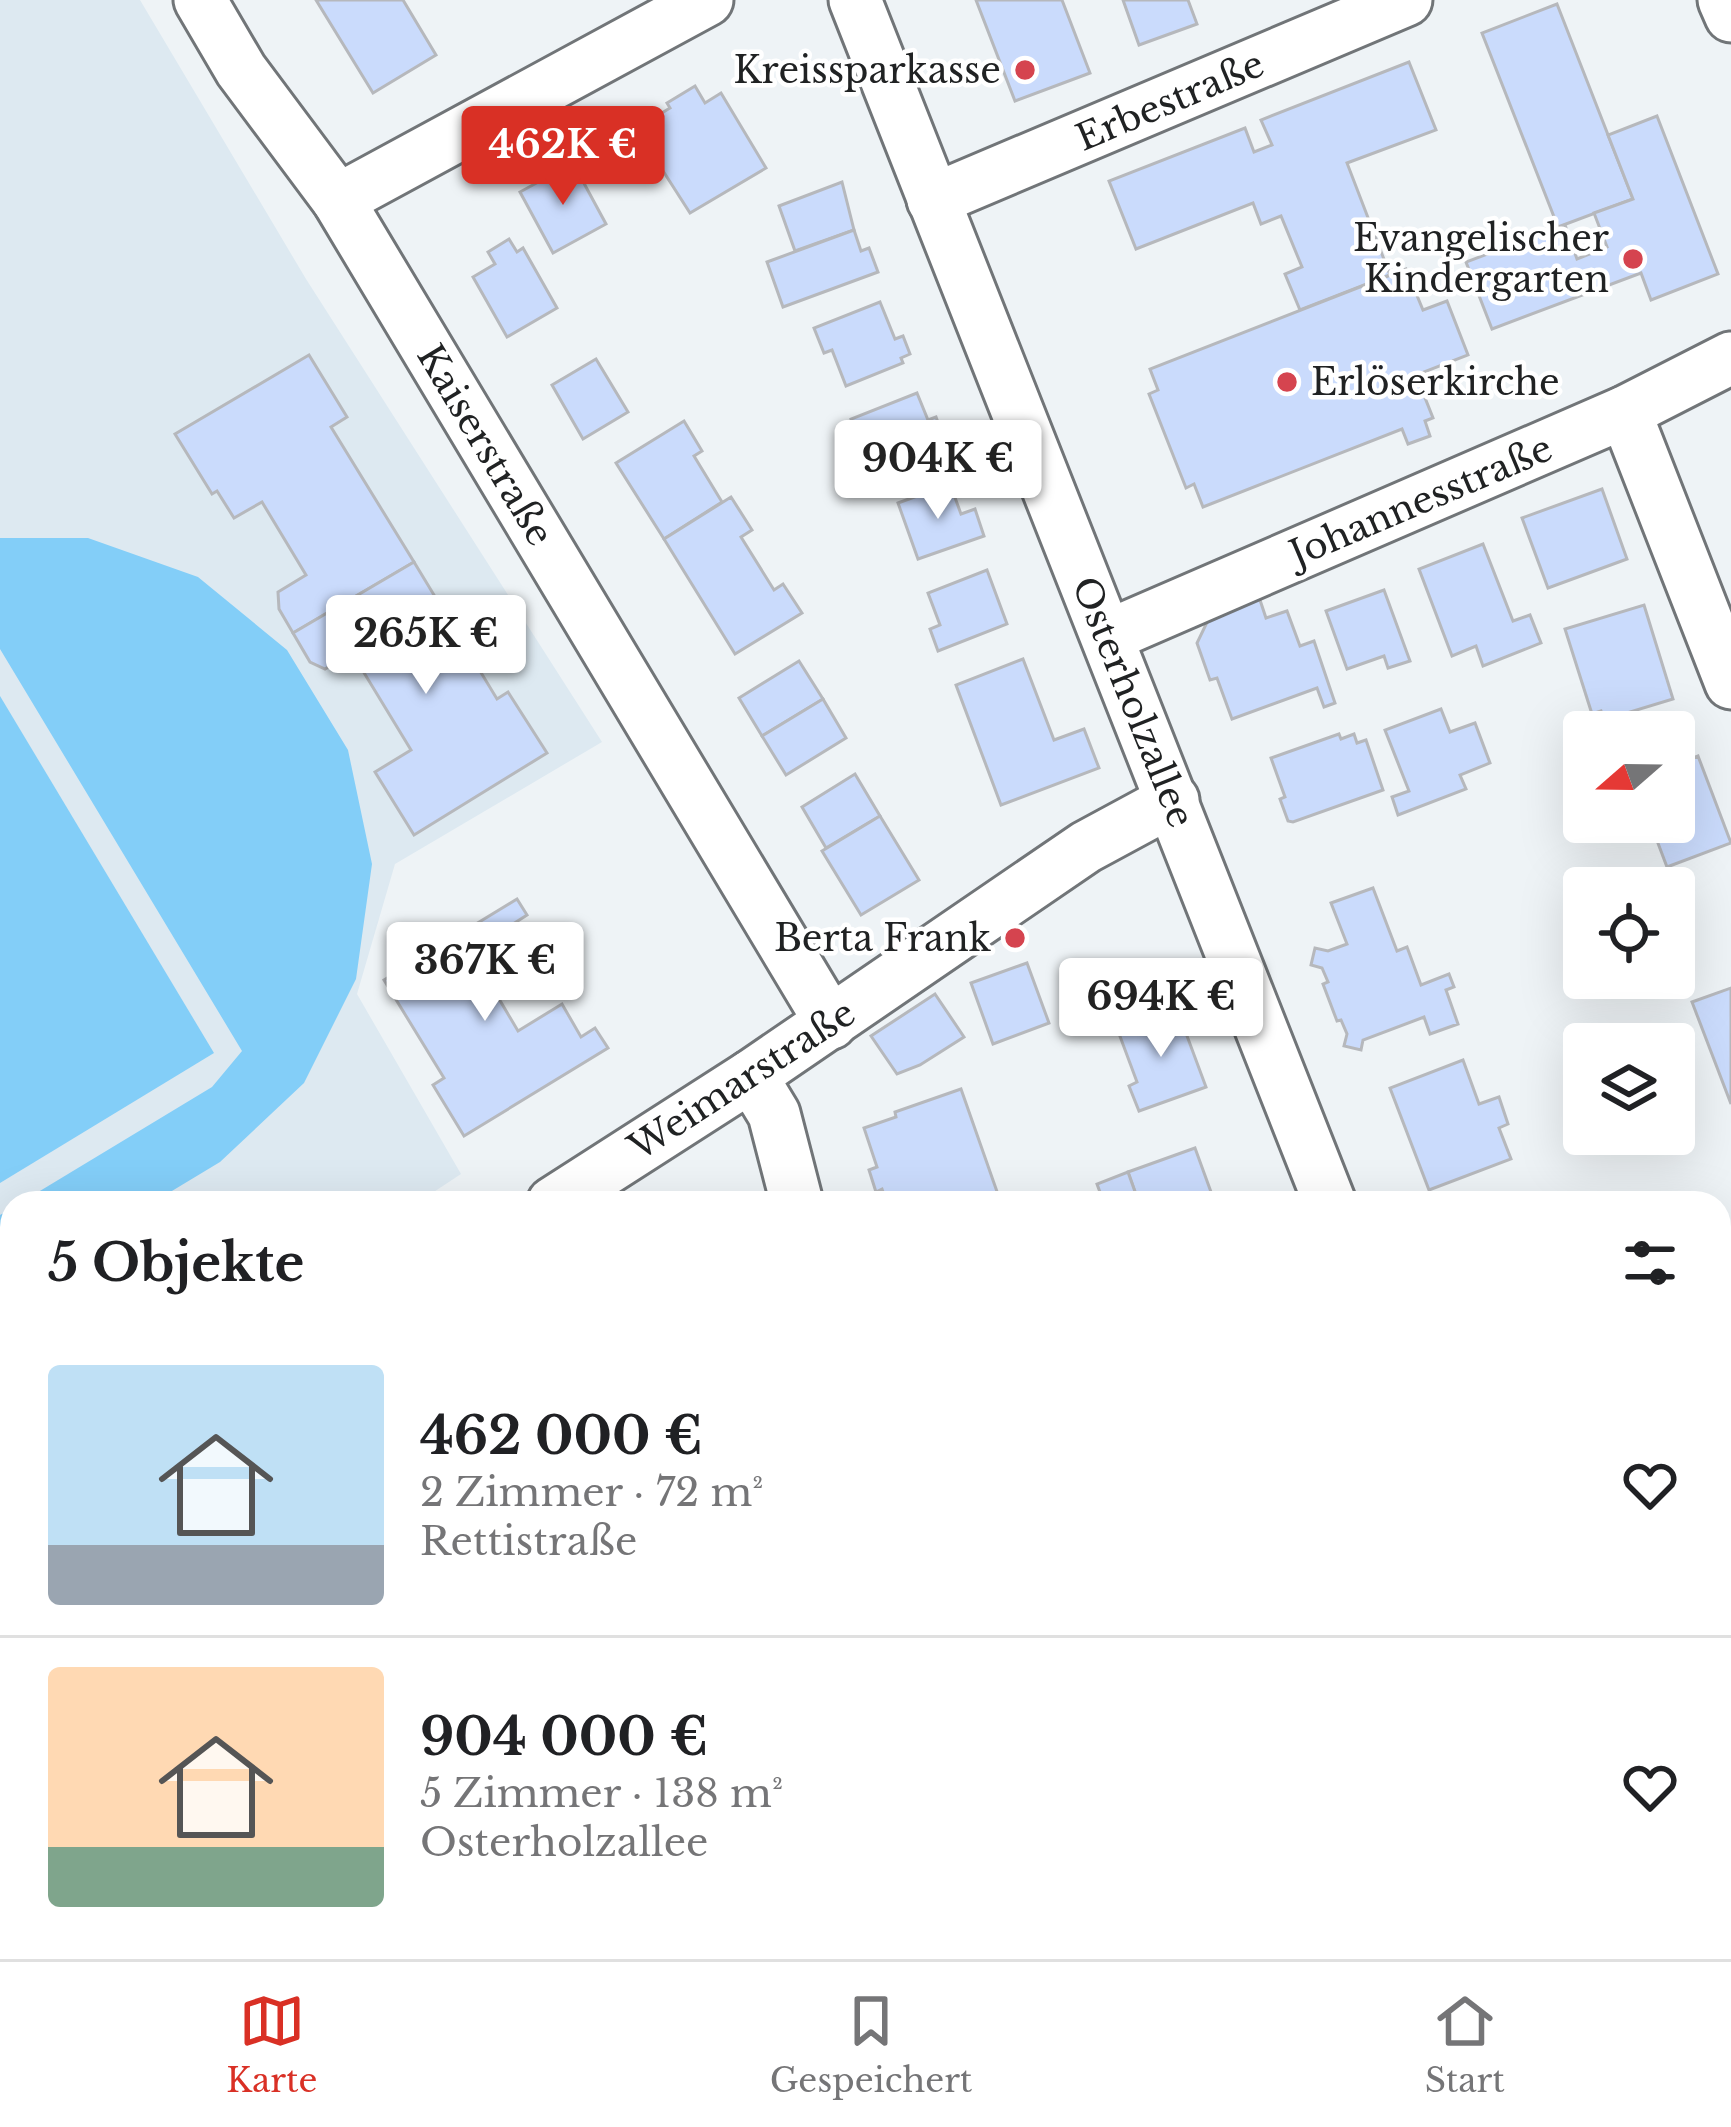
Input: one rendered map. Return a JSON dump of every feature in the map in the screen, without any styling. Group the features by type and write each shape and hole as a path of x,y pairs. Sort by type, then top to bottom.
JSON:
{"street":[{"name":"Kaiserstraße","path":"200,0 241,70 338,200 831,1023"},
{"path":"338,200 707,0"},
{"name":"Osterholzallee","path":"855,0 1325,1191"},
{"name":"Erbestraße","path":"933,200 1406,0"},
{"path":"1724,0 1731,16"},
{"name":"Johannesstraße","path":"1108,636 1625,412 1731,358"},
{"path":"1625,412 1731,683"},
{"name":"Weimarstraße","path":"572,1191 752,1076 1087,847 1173,800"},
{"path":"752,1076 774,1114 794,1191"}],"shaded area":[{"path":"0,0 140,0 306,279 602,742 395,864 357,994 461,1174 435,1191 0,1191"},
{"path":"0,538 88,538 198,577 287,650 348,750 372,864 356,979 304,1083 220,1162 172,1191 40,1191 212,1087 242,1051 0,649"},
{"path":"0,696 214,1053 0,1183"}],"building":[{"path":"316,0 403,0 436,55 373,93"},
{"path":"976,0 1062,0 1090,73 1015,101"},
{"path":"1123,0 1188,0 1197,24 1139,45"},
{"path":"1557,4 1633,199 1558,227 1482,33"},
{"path":"1409,62 1436,130 1347,163 1390,275 1300,310 1285,274 1302,267 1281,216 1261,224 1253,203 1136,249 1109,181 1245,128 1254,152 1272,145 1261,120"},
{"path":"695,86 705,103 721,93 766,168 690,213 633,124 670,108 667,103"},
{"path":"1657,116 1718,274 1651,300 1641,273 1492,329 1466,262 1565,225 1577,259 1607,247 1594,213 1633,199 1608,135"},
{"path":"573,163 606,224 553,253 520,192"},
{"path":"842,182 854,230 795,251 779,206"},
{"path":"854,230 861,251 869,248 878,272 783,307 767,262"},
{"path":"509,239 517,252 523,248 557,308 507,337 473,277 495,264 488,252"},
{"name":"Erlöserkirche","path":"1406,269 1423,310 1447,301 1468,355 1416,375 1433,418 1425,421 1430,436 1408,444 1402,429 1203,507 1194,484 1186,488 1149,394 1158,390 1150,369"},
{"path":"880,302 895,339 903,336 910,354 901,358 903,363 846,386 832,350 824,353 814,328"},
{"path":"309,355 347,417 331,427 414,562 293,633 279,609 278,592 306,575 262,502 234,518 217,491 212,494 175,434"},
{"path":"596,359 628,412 583,439 552,385"},
{"path":"917,393 928,420 936,417 947,447 872,475 871,471 860,474 852,450 861,447 851,419"},
{"path":"684,421 702,451 694,456 722,502 664,539 616,463"},
{"path":"950,484 961,514 975,509 984,536 918,559 898,503"},
{"path":"1602,489 1627,559 1548,588 1522,518"},
{"path":"731,497 752,530 741,537 774,590 783,584 802,613 735,654 664,539"},
{"path":"1483,544 1513,621 1530,615 1541,643 1483,666 1476,646 1452,656 1419,569"},
{"path":"414,562 497,699 508,692 547,753 414,835 375,772 411,750 352,653 325,669 310,662 293,633"},
{"path":"987,570 1007,624 938,651 930,629 940,625 928,593"},
{"path":"1384,590 1410,661 1388,668 1384,656 1347,669 1326,611"},
{"path":"1259,597 1266,618 1287,611 1300,646 1314,641 1335,703 1324,707 1317,688 1232,719 1217,678 1210,680 1197,643 1211,614"},
{"path":"1644,605 1673,699 1634,711 1591,711 1565,629"},
{"path":"1023,659 1054,740 1084,729 1099,768 1001,805 956,685"},
{"path":"799,661 823,699 762,736 739,698"},
{"path":"823,699 846,738 786,775 762,736"},
{"path":"1441,709 1450,732 1475,723 1490,763 1460,775 1466,789 1398,815 1392,797 1409,791 1385,730"},
{"path":"1339,734 1341,739 1354,734 1357,743 1366,740 1383,790 1288,821 1271,758"},
{"path":"1695,757 1731,843 1667,867 1658,843 1695,843"},
{"path":"855,774 880,816 826,848 802,807"},
{"path":"880,816 919,880 861,915 822,851"},
{"path":"1373,888 1397,951 1407,947 1421,985 1449,974 1454,987 1446,990 1458,1024 1430,1034 1424,1017 1363,1040 1361,1050 1344,1046 1347,1034 1323,984 1328,982 1322,968 1311,965 1315,948 1328,951 1347,944 1331,903"},
{"path":"517,899 527,915 513,924 531,956 489,982 518,1031 562,1004 581,1037 595,1028 608,1048 464,1136 433,1085 444,1078 384,980"},
{"path":"1027,963 1049,1023 993,1044 971,983"},
{"path":"1731,988 1731,1104 1692,1002"},
{"path":"935,994 964,1037 897,1074 871,1036"},
{"path":"1177,1009 1206,1087 1139,1111 1129,1086 1137,1082 1118,1031"},
{"path":"1463,1060 1479,1104 1499,1097 1508,1124 1499,1128 1511,1159 1429,1190 1390,1088"},
{"path":"961,1089 997,1191 876,1191 869,1170 877,1167 864,1128 896,1117 895,1112"},
{"path":"1195,1148 1211,1191 1135,1191 1128,1172"},
{"path":"1128,1172 1135,1191 1100,1191 1097,1184"}],"place":[{"name":"Kreissparkasse","path":"1025,70"},
{"name":"Evangelischer Kindergarten","path":"1633,259"},
{"name":"Erlöserkirche","path":"1287,382"},
{"name":"Berta Frank","path":"1015,938"}]}
